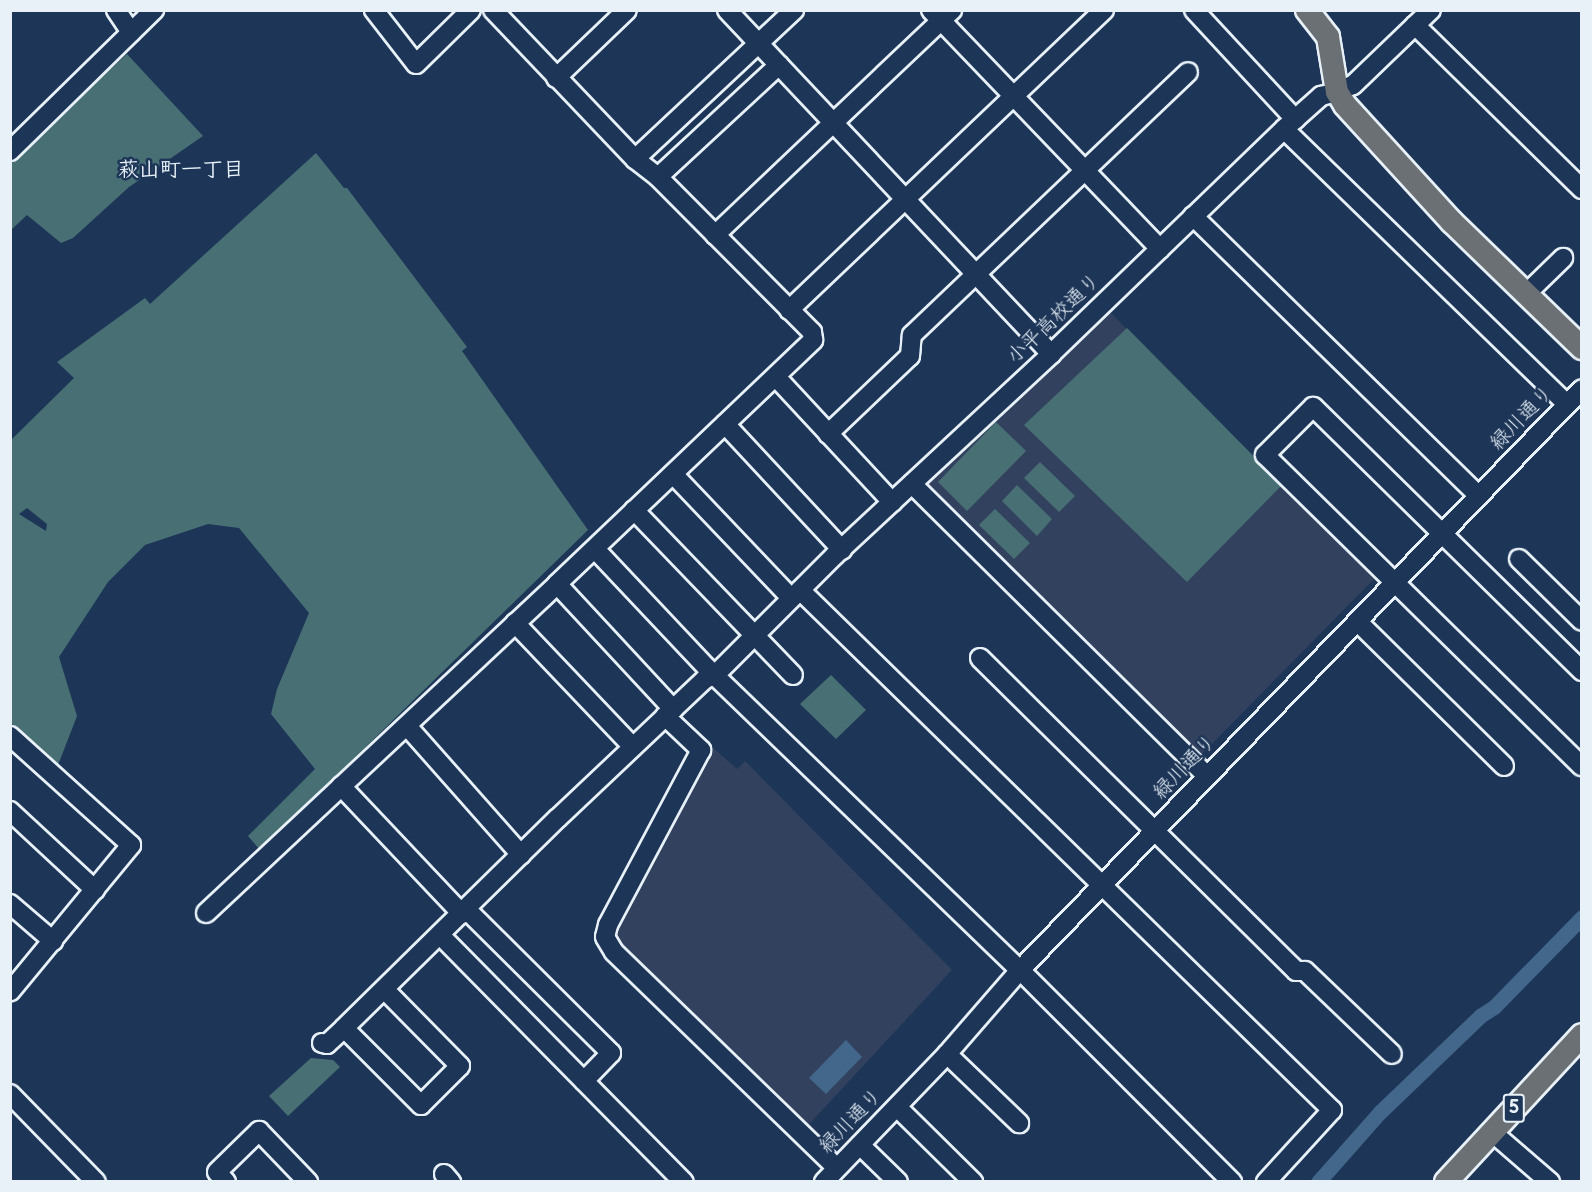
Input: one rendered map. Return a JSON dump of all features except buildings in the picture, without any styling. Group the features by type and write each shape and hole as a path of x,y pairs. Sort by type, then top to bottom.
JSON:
{"main road":[{"path":"1307,10 1328,37 1337,92 1345,105 1389,156 1581,348"},
{"name":"5","path":"1446,1182 1581,1035"}],"street":[{"path":"116,10 131,32"},
{"path":"10,151 153,10"},
{"path":"374,10 416,64 471,10"},
{"path":"206,912 595,549 813,340 812,332 658,177 635,159 493,10"},
{"path":"556,78 627,10"},
{"path":"727,10 1051,354"},
{"path":"635,159 794,10"},
{"path":"789,310 1104,10"},
{"path":"1194,10 1290,124 1575,401"},
{"name":"小平高校通り","path":"322,1043 327,1044 344,1028 669,712 705,679 716,674 795,594 1051,354 1290,124 1321,96 1353,85 1431,10"},
{"path":"715,235 941,14 1012,96 1160,249"},
{"path":"1415,25 1581,189"},
{"path":"658,177 779,65"},
{"path":"828,434 910,356 912,335 1188,72"},
{"path":"1193,216 1479,496"},
{"path":"1526,294 1563,258"},
{"path":"776,377 892,502"},
{"name":"緑川通り","path":"828,1178 948,1054 1020,970 1479,496 1575,401"},
{"path":"1581,671 1313,407 1265,455 1581,766"},
{"path":"725,424 842,550"},
{"path":"673,474 795,594 1103,884 1332,1110 1266,1182"},
{"path":"912,484 1207,776"},
{"path":"634,510 794,675"},
{"path":"595,549 708,669 716,674 1020,970 1232,1182"},
{"path":"1519,559 1581,621"},
{"path":"557,584 701,750 608,925 605,937 614,952 828,1178"},
{"path":"1358,622 1504,766"},
{"path":"515,623 633,747"},
{"path":"980,658 1296,971 1305,971 1392,1054"},
{"path":"407,726 521,855"},
{"path":"10,736 131,845 10,992"},
{"path":"341,786 464,912 611,1053 584,1081"},
{"path":"10,811 95,890"},
{"path":"10,904 53,941"},
{"path":"440,935 684,1182"},
{"path":"344,1028 421,1105 460,1066 384,989"},
{"path":"948,1054 1019,1124"},
{"path":"10,1094 96,1182"},
{"path":"897,1107 973,1182"},
{"path":"216,1178 259,1131 308,1182"},
{"path":"1492,1132 1550,1182"},
{"path":"860,1145 898,1182"}],"shaded area":[{"path":"1108,310 1255,460 1377,576 1201,755 1195,754 927,486"},
{"path":"710,745 737,769 745,761 952,970 801,1133 606,931 701,750"},
{"path":"846,1040 862,1057 826,1094 809,1078"}],"green space":[{"path":"127,54 203,136 129,187 73,238 61,243 27,215 11,230 11,160"},
{"path":"316,153 344,188 347,188 467,347 462,351 588,530 260,850 248,836 315,769 271,714 277,689 309,613 239,528 208,524 145,545 108,582 59,657 77,716 58,765 11,723 11,440 74,378 57,362 145,298 150,304","holes":["27,508 47,524 46,531 19,514"]},
{"path":"1127,328 1282,485 1187,582 1024,425"},
{"path":"996,422 1026,451 967,511 938,482"},
{"path":"1040,462 1075,496 1059,512 1024,478"},
{"path":"1017,485 1052,519 1037,536 1002,501"},
{"path":"995,509 1030,543 1014,559 979,525"},
{"path":"831,675 866,710 836,739 800,704"},
{"path":"311,1058 333,1060 340,1067 288,1116 269,1096"}],"waterway":[{"path":"1318,1182 1380,1112 1480,1016 1494,1007 1582,917"}],"district":[{"name":"萩山町一丁目","path":"181,170"}]}
